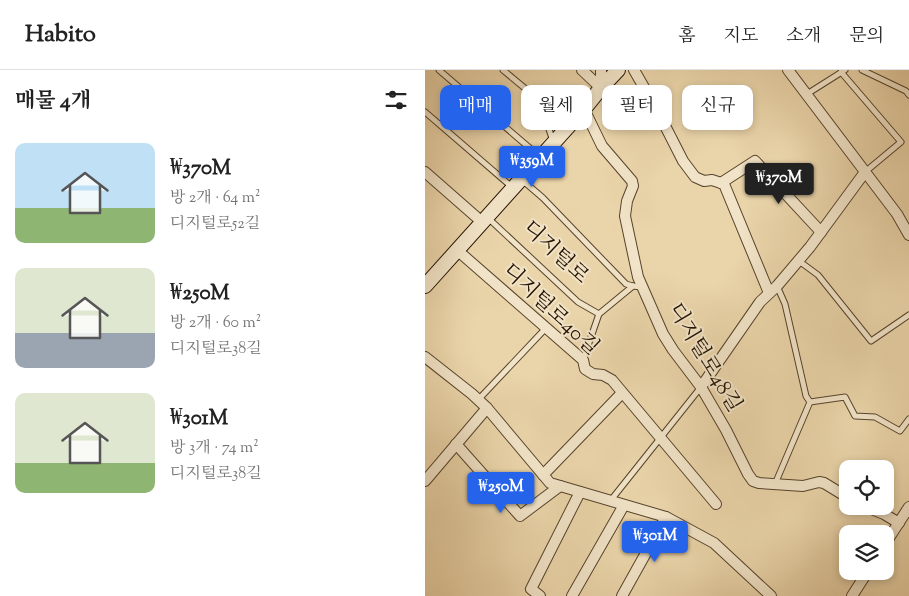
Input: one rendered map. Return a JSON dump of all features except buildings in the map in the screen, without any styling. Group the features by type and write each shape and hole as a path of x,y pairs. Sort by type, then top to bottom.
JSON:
{"main road":[{"path":"592,99 618,70"},
{"path":"425,286 565,130"}],"street":[{"path":"582,70 601,88"},
{"path":"601,70 601,88"},
{"path":"633,70 657,110 683,161 695,177 704,181 712,180 724,184 769,293"},
{"path":"788,70 897,214 909,235"},
{"name":"디지털로48길","path":"592,125 602,146 632,181 633,186 627,201 625,216 638,277 638,286 663,334 701,387 726,430 748,474 753,481 759,483 803,486 819,482 839,492"},
{"path":"721,183 755,161 821,232"},
{"path":"425,172 485,220"},
{"path":"701,387 760,302 777,286 799,260 865,172"},
{"name":"디지털로40길","path":"457,250 583,360 585,369 593,374 603,375 612,380 717,504"},
{"path":"425,357 487,408 550,483 666,517 714,543 771,596"},
{"path":"543,475 622,393"},
{"path":"425,481 487,408"},
{"path":"456,444 520,516 560,486"},
{"path":"540,596 531,588 580,492"},
{"path":"572,596 624,505"},
{"path":"894,530 909,507"},
{"path":"886,515 899,523"},
{"path":"622,596 666,517"},
{"path":"851,596 862,580"}],"lane":[{"path":"439,70 541,157"},
{"path":"503,70 539,100 554,142"},
{"path":"862,70 906,91 909,96"},
{"path":"807,95 843,71 901,142 865,172"},
{"name":"디지털로","path":"425,112 517,184 543,198 626,284 638,286"},
{"name":"디지털로","path":"485,220 578,302 599,314"},
{"path":"799,260 818,275 871,341 909,315"},
{"path":"583,360 599,314 638,286"},
{"path":"777,286 785,304 806,396 810,402"},
{"path":"479,400 546,328"},
{"path":"611,501 701,387"},
{"path":"810,402 845,397 855,416 875,417 900,431 909,420"},
{"path":"775,484 810,402"}]}
